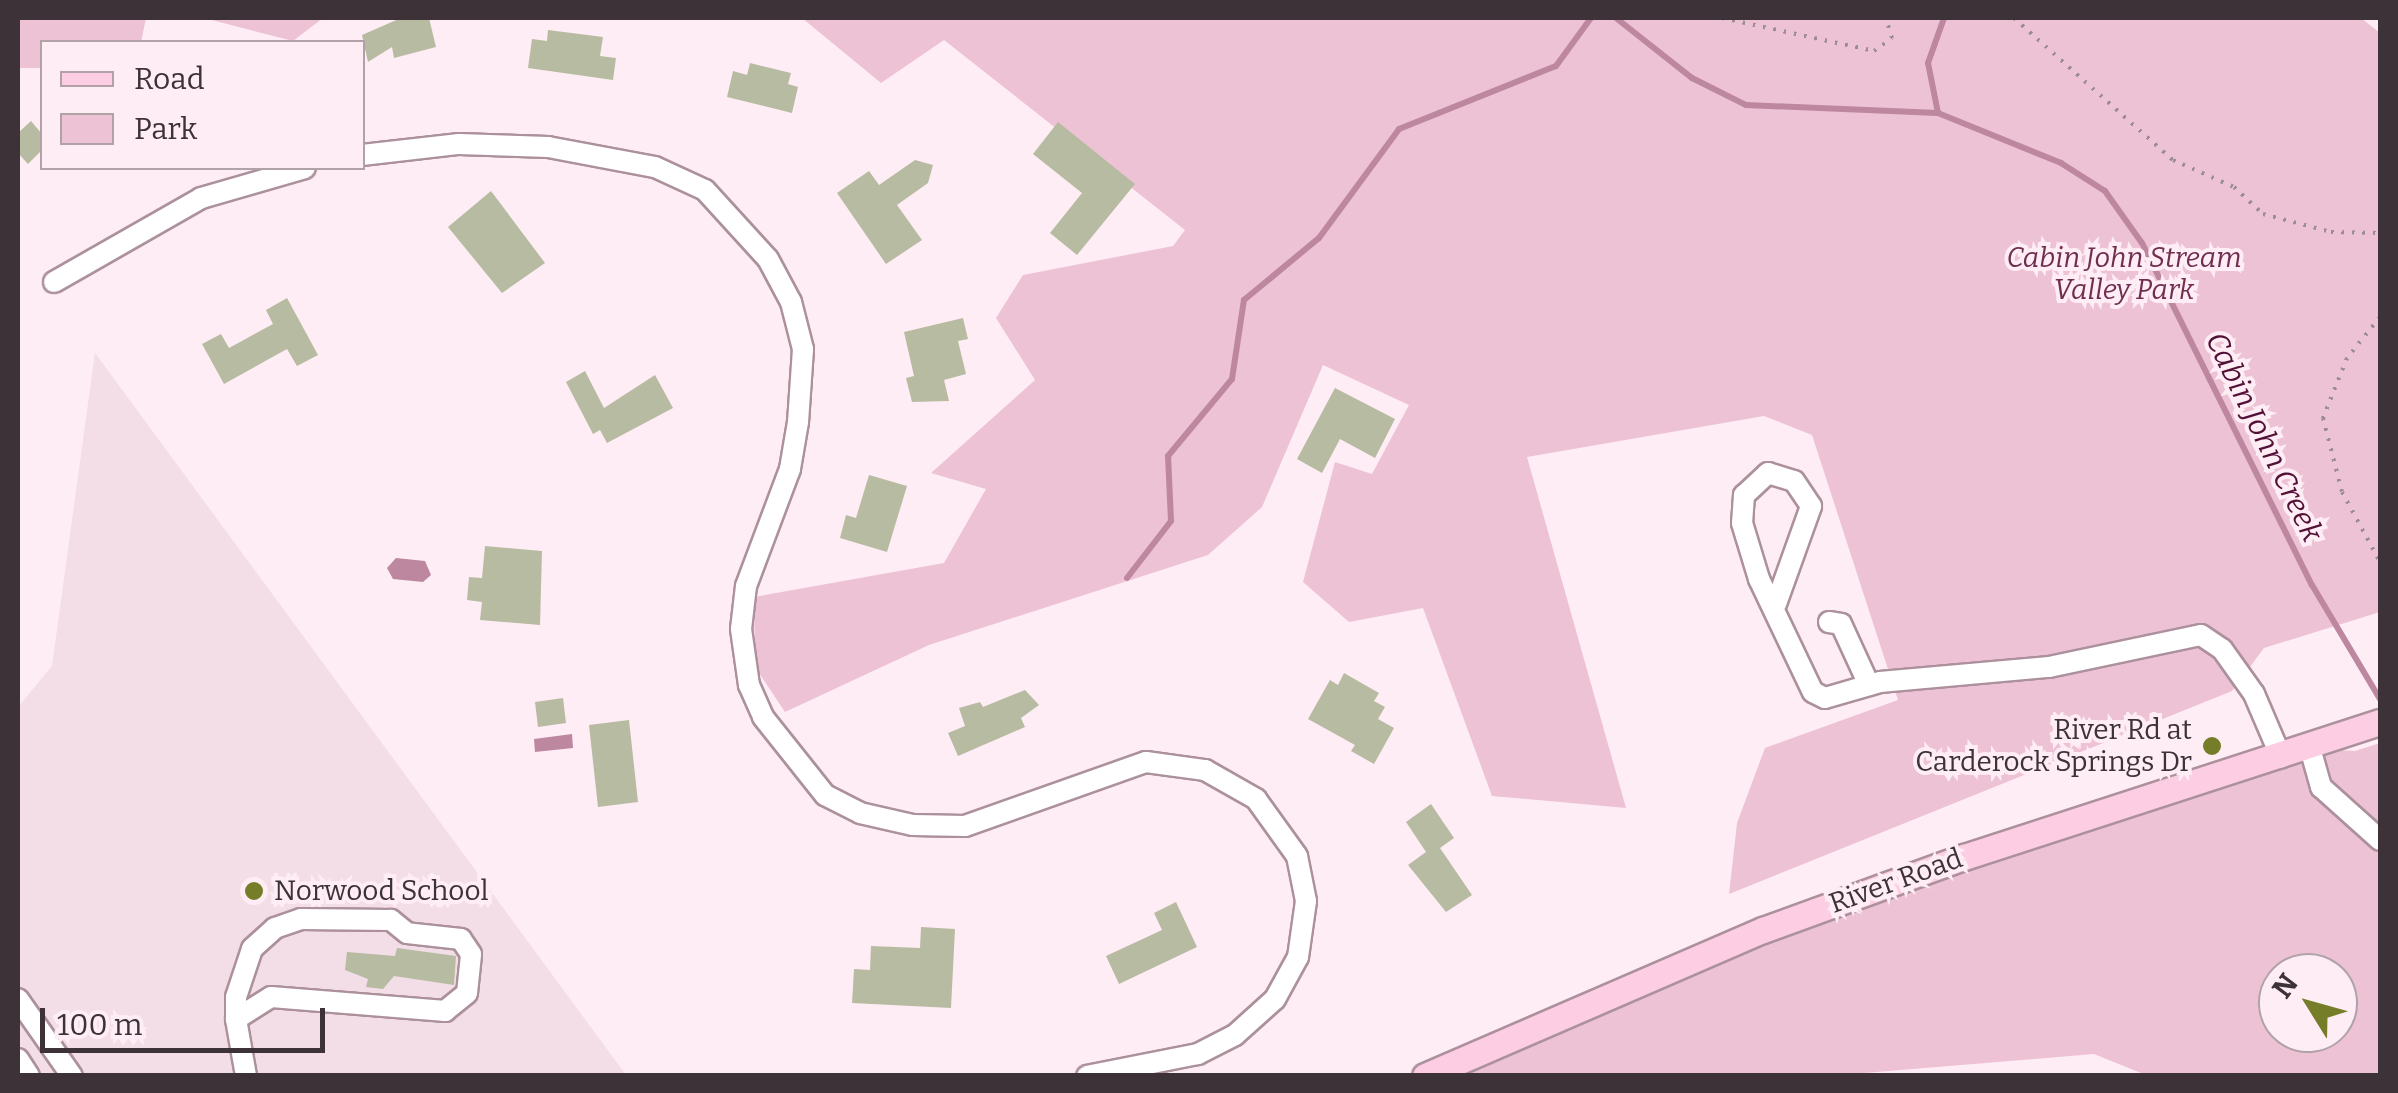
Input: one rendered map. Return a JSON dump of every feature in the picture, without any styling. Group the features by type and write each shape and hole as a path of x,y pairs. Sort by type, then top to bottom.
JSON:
{"main road":[{"name":"River Road","path":"1425,1076 1763,930 1964,856 2310,748 2380,722"}],"street":[{"path":"365,154 459,144 531,146 656,167 705,190 768,259 792,302 803,349 798,422 790,470 746,586 741,629 749,685 763,717 826,794 860,813 914,825 965,826 1146,762 1205,770 1256,799 1297,856 1306,901 1298,957 1276,999 1235,1034 1198,1054 1087,1076"},
{"path":"54,282 200,198 298,170"},
{"path":"1776,604 1811,506 1794,481 1768,473 1744,495 1742,523 1760,579 1776,604 1813,692 1825,698 1869,685 2049,667 2201,635 2222,649 2254,694 2281,757"},
{"path":"1829,622 1841,624 1869,685"},
{"path":"2310,748 2321,787 2380,840"},
{"path":"241,975 271,997 446,1011 467,993 471,954 461,940 408,933 392,920 301,919 275,928 252,950 241,975 236,1019 246,1076"},
{"path":"236,1019 271,997"},
{"path":"18,1000 72,1076"},
{"path":"18,1060 30,1076"}],"path":[{"path":"1722,18 1874,52 1892,38 1886,18"},
{"path":"2014,18 2173,160 2234,188 2264,214 2331,232 2380,233"},
{"path":"2380,317 2347,358 2324,418 2342,492 2380,562"}],"shaded area":[{"name":"Norwood School","path":"95,353 626,1075 18,1076 18,707 52,666"},
{"path":"396,558 425,561 431,575 423,582 393,579 387,568"},
{"path":"572,734 573,748 535,752 534,739"}],"green space":[{"path":"18,18 146,18 141,40 40,40 40,68 18,68"},
{"path":"204,18 323,18 289,40"},
{"name":"Cabin John Stream Valley Park","path":"802,18 2361,18 2380,33 2380,612 2264,648 2232,691 1729,894 1737,823 1765,748 1898,700 1812,435 1764,416 1527,457 1626,808 1492,796 1423,608 1349,622 1303,582 1335,462 1372,474 1409,405 1323,365 1262,507 1208,555 929,645 785,712 755,667 754,597 944,563 986,489 931,473 1035,380 996,318 1023,275 1173,246 1185,230 944,40 881,83"},
{"path":"2380,743 2380,1075 2146,1075 2094,1054 1828,1076 1442,1076 1763,930 2310,748 2355,751"}],"building":[{"path":"401,18 429,18 436,47 394,58 392,47 368,62 362,35"},
{"path":"548,30 603,37 600,56 616,58 613,80 528,68 532,39 547,41"},
{"path":"750,63 791,73 788,84 798,87 792,113 727,97 733,71 747,75"},
{"path":"31,121 40,132 40,152 28,164 18,153 18,133"},
{"path":"1058,122 1135,184 1077,255 1050,233 1082,193 1033,154"},
{"path":"915,160 933,165 928,183 897,205 922,240 886,264 837,193 869,171 879,185"},
{"path":"491,191 545,263 502,293 448,227"},
{"path":"287,298 318,355 297,366 287,349 224,384 202,344 221,334 229,348 273,324 266,310"},
{"path":"963,318 968,339 958,341 966,374 944,380 949,401 912,402 906,378 914,376 904,332"},
{"path":"585,371 604,408 655,375 673,408 607,443 600,430 593,434 566,382"},
{"path":"1335,388 1395,419 1375,458 1340,439 1322,473 1297,459"},
{"path":"869,475 907,486 887,552 840,538 846,515 856,518"},
{"path":"485,546 542,551 540,625 480,620 482,602 467,600 469,577 482,578"},
{"path":"1344,673 1379,693 1374,701 1385,707 1378,719 1394,728 1374,764 1351,751 1355,745 1308,719 1330,680 1338,685"},
{"path":"1025,690 1039,705 1021,718 1025,727 958,756 948,733 965,726 959,708 980,702 983,707"},
{"path":"563,698 566,723 538,727 535,702"},
{"path":"629,720 638,802 598,807 589,725"},
{"path":"1431,804 1454,838 1440,848 1472,895 1446,912 1408,865 1426,852 1406,822"},
{"path":"1176,902 1197,947 1119,984 1106,956 1162,930 1154,913"},
{"path":"921,927 955,929 951,1008 852,1003 854,969 870,970 871,946 920,948"},
{"name":"Norwood School","path":"397,948 456,956 454,985 394,976 383,989 366,987 368,979 345,970 347,952 395,956"}],"waterway":[{"path":"1127,578 1171,521 1168,456 1232,379 1244,300 1319,238 1399,129 1556,66 1591,18"},
{"name":"Cabin John Creek","path":"1616,18 1692,78 1746,105 1938,113 2061,163 2105,191 2142,243 2312,585 2380,699"},
{"path":"1938,113 1928,63 1944,18"}],"place":[{"name":"River Rd at Carderock Springs Dr","path":"2212,746"},
{"name":"Norwood School","path":"254,891"}]}
